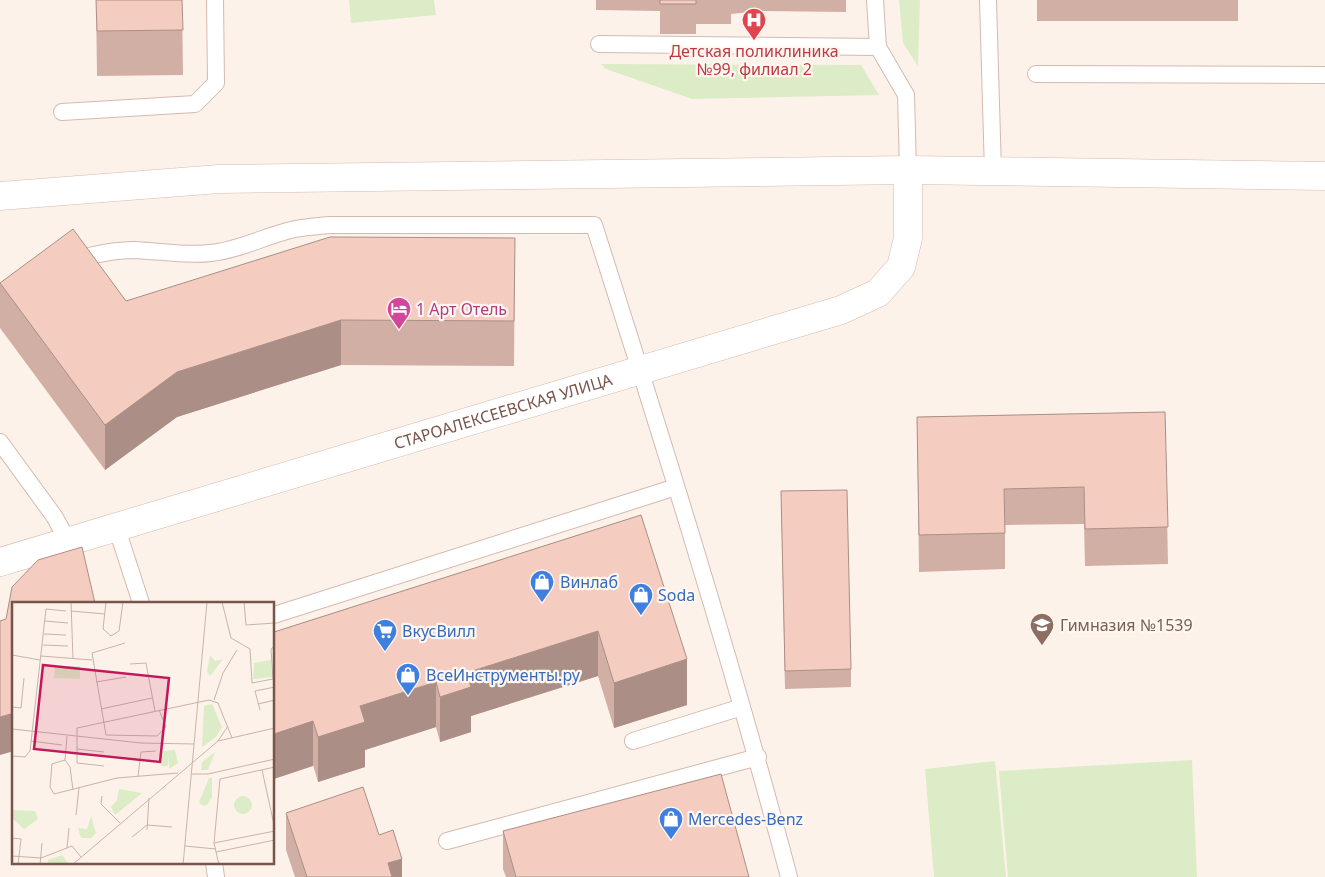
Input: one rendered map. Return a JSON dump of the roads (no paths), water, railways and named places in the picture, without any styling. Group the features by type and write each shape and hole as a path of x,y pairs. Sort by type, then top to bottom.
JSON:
{"street":[{"path":"0,196 219,179 908,170 1325,176"},
{"name":"СТАРОАЛЕКСЕЕВСКАЯ УЛИЦА","path":"0,562 68,540 841,310 878,293 901,267 908,238 908,170"}],"lane":[{"path":"62,112 195,104 216,83 216,0"},
{"path":"875,0 878,47 906,95 908,170"},
{"path":"988,0 993,172"},
{"path":"599,44 878,47"},
{"path":"1036,74 1325,75"},
{"path":"58,268 66,262 117,251 135,250 190,255 225,251 295,229 330,225 594,225 758,757 790,877"},
{"path":"0,442 54,516 68,540"},
{"path":"275,615 676,487"},
{"path":"116,526 141,602"},
{"path":"633,741 742,707"},
{"path":"447,841 758,757"},
{"path":"214,864 216,877"}],"place":[{"name":"Детская поликлиника №99, филиал 2","path":"754,41"},
{"name":"1 Арт Отель","path":"399,330"},
{"name":"Винлаб","path":"542,603"},
{"name":"Soda","path":"641,616"},
{"name":"Гимназия №1539","path":"1042,646"},
{"name":"ВкусВилл","path":"385,652"},
{"name":"ВсеИнструменты.ру","path":"408,696"},
{"name":"Mercedes-Benz","path":"671,840"}]}
